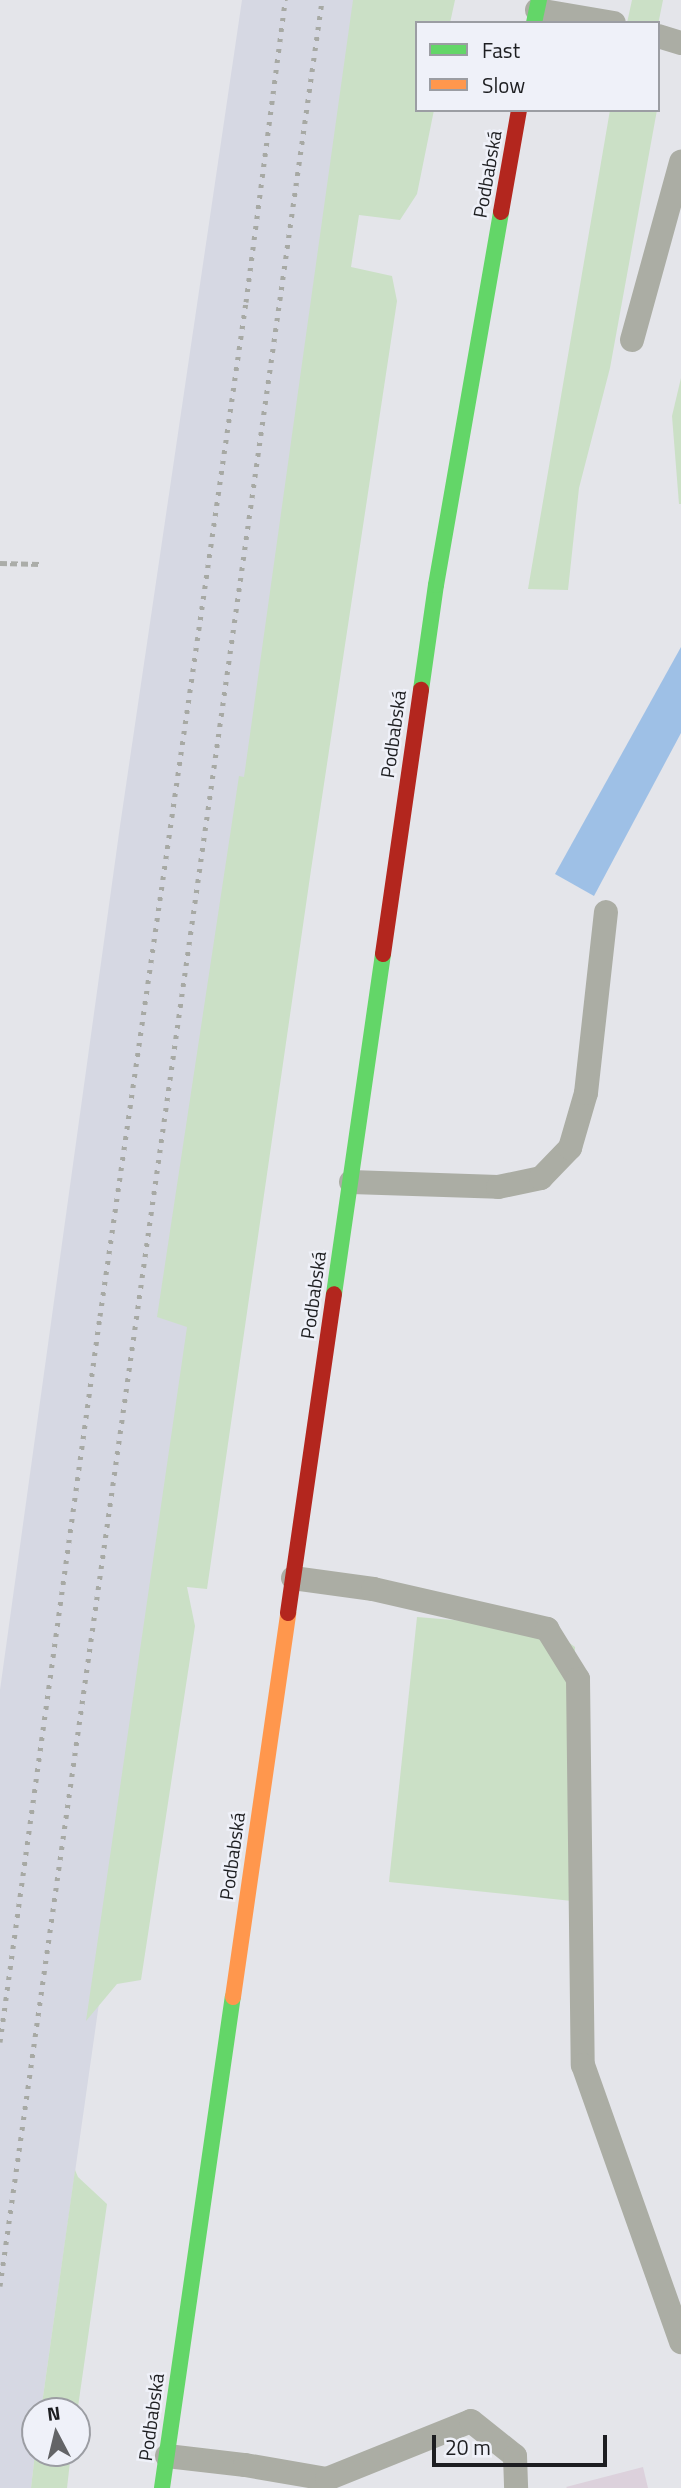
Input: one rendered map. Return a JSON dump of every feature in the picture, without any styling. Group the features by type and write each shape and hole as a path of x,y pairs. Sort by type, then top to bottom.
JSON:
{"main road":[{"name":"Podbabská","path":"162,2488 436,585 519,112"}],"lane":[{"path":"536,11 601,21"},
{"path":"660,37 681,43"},
{"path":"632,340 681,162"},
{"path":"351,1182 498,1188 541,1178 570,1148 586,1093 606,912"},
{"path":"293,1578 373,1589 547,1629 578,1679 583,2065 681,2342"},
{"path":"167,2456 245,2465 328,2485 471,2421 515,2456 516,2488"}],"path":[{"path":"0,563 40,564"}],"shaded area":[{"path":"242,0 384,0 43,2397 21,2397 21,2467 33,2467 31,2488 0,2488 0,1690 120,826"}],"green space":[{"path":"353,0 455,0 450,21 415,21 415,112 434,112 417,194 400,220 359,215 351,267 392,276 397,301 207,1589 187,1587 195,1626 141,1980 117,1984 86,2021 187,1327 157,1317 239,776 244,777"},
{"path":"632,0 663,0 659,21 627,21"},
{"path":"610,112 657,112 610,368 579,488 568,590 528,589"},
{"path":"681,378 681,504 679,504 672,416"},
{"path":"417,1617 549,1628 575,1647 572,1901 389,1882"},
{"path":"75,2170 78,2177 107,2204 79,2397 43,2397"},
{"path":"33,2467 69,2467 67,2488 31,2488"}],"water":[{"path":"681,647 681,733 594,896 555,874"}],"building":[{"path":"643,2467 648,2488 566,2487"}],"railway":[{"path":"0,2042 100,1316 246,302 285,0"},
{"path":"0,2286 322,0"}],"traffic: fast":[{"path":"534,21 539,0"},
{"path":"421,690 436,585 501,212"},
{"path":"334,1294 383,954"},
{"path":"162,2488 233,1997"}],"traffic: slow":[{"path":"233,1997 288,1613"}],"traffic: jam":[{"path":"501,212 519,112"},
{"path":"383,954 421,690"},
{"path":"288,1613 334,1294"}]}
